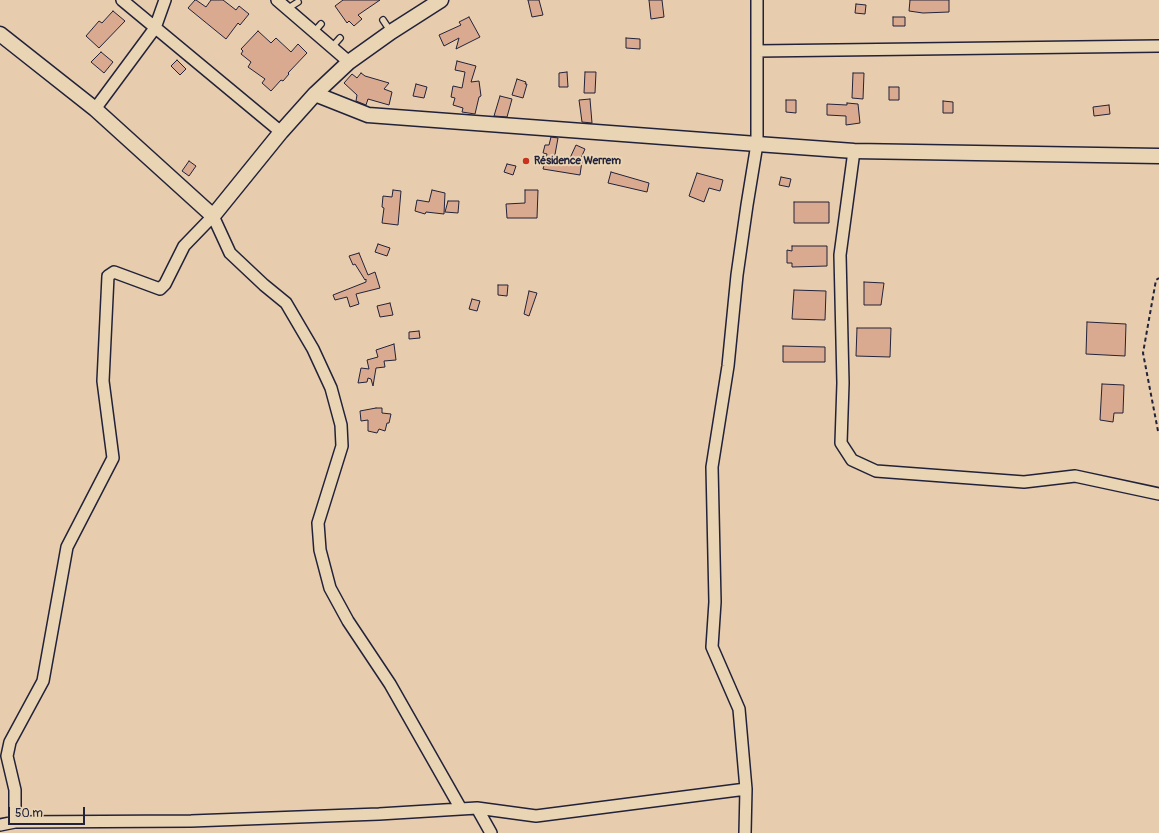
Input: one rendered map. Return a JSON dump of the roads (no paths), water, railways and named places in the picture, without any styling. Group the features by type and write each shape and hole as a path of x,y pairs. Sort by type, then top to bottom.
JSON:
{"street":[{"path":"122,0 280,132"},
{"path":"95,109 155,28 165,0"},
{"path":"277,0 287,9 317,28 332,47 349,62"},
{"path":"745,833 746,789 739,709 712,647 715,602 712,467 728,366 738,267 757,144 757,0"},
{"path":"15,822 15,790 7,756 10,742 43,681 67,547 113,458 103,381 108,276 114,272 160,289 165,284 184,246 213,216 280,132 315,94 387,26 432,2"},
{"path":"0,34 95,109 213,216 230,253 264,285 286,303 313,350 331,388 341,424 342,446 318,523 320,550 330,588 348,621 390,684 461,809"},
{"path":"757,51 1159,46"},
{"path":"315,94 368,115 757,144 854,151 1159,156"},
{"path":"854,151 840,255 843,383 840,443 852,460 876,472 1024,482 1075,476 1159,494"},
{"path":"0,825 15,822 191,821 477,808 536,816 746,789"},
{"path":"477,808 491,833"}],"lane":[{"path":"287,9 298,2"},
{"path":"332,47 340,38"}],"place":[{"name":"Résidence Werrem","path":"526,161"}]}
